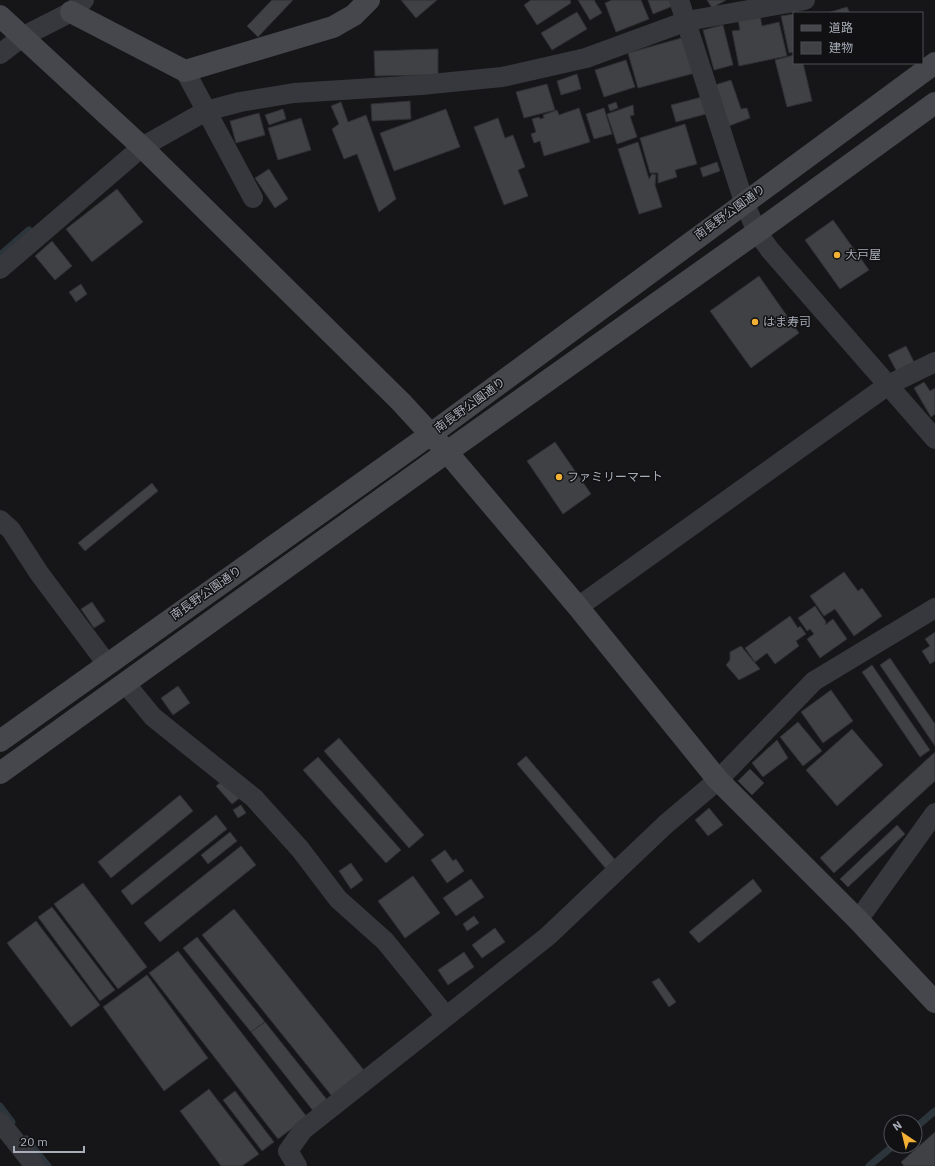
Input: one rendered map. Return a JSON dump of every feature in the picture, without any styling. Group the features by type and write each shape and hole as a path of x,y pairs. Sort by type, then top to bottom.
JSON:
{"street":[{"path":"185,71 333,27 354,15 369,0"},
{"path":"679,0 744,202 757,232 770,250 935,439"},
{"path":"0,269 142,147 206,111 240,102 294,93 421,85 502,77 586,58 687,21 806,0"},
{"path":"0,54 22,37 77,6 185,71 253,198"},
{"path":"0,16 142,147 402,402 447,452 578,607 718,780 858,920 935,1002"},
{"name":"南長野公園通り","path":"0,741 431,434 744,202 935,63"},
{"name":"南長野公園通り","path":"0,773 935,103"},
{"path":"578,607 888,385 935,362"},
{"path":"0,520 11,530 39,573 107,664"},
{"path":"297,1166 288,1151 303,1130 548,936 666,824 718,780 814,680 935,608"},
{"path":"125,683 153,717 254,798 300,850 338,899 386,941 446,1016"},
{"path":"858,920 935,813"},
{"path":"0,1122 35,1166"}],"building":[{"path":"272,0 293,0 258,37 247,26"},
{"path":"401,0 437,0 416,18"},
{"path":"531,0 570,0 571,3 537,25 524,5"},
{"path":"578,0 594,0 602,13 590,20"},
{"path":"612,0 641,0 649,19 616,32 605,3"},
{"path":"648,0 671,0 673,6 653,14"},
{"path":"707,0 726,0 712,8"},
{"path":"847,7 850,12 830,12"},
{"path":"577,12 587,29 552,50 541,33"},
{"path":"793,14 793,52 789,53 781,16"},
{"path":"760,15 762,26 779,22 787,56 739,66 732,31 740,30 738,20"},
{"path":"723,25 733,65 714,70 703,30"},
{"path":"685,37 695,73 638,88 628,53"},
{"path":"438,49 438,75 375,76 374,51"},
{"path":"793,55 793,64 803,64 812,101 787,107 775,60"},
{"path":"626,60 635,87 604,97 595,70"},
{"path":"577,74 581,89 561,95 557,81"},
{"path":"731,80 741,109 747,108 750,118 729,126 715,85"},
{"path":"547,84 555,110 524,118 516,92"},
{"path":"702,97 706,114 676,122 671,105"},
{"path":"410,101 411,119 372,121 371,104"},
{"path":"341,102 348,122 366,115 396,199 379,212 357,154 344,159 332,129 339,124 331,106"},
{"path":"616,102 618,108 610,111 608,105"},
{"path":"633,105 634,115 630,116 637,137 617,144 607,114"},
{"path":"579,108 590,142 544,156 540,141 534,143 531,134 536,132 532,119 539,117 540,119 544,118 543,115 557,110 559,115"},
{"path":"604,108 612,134 594,139 586,114"},
{"path":"283,109 286,119 269,125 265,115"},
{"path":"446,109 460,147 394,171 380,133"},
{"path":"259,113 265,135 236,143 230,121"},
{"path":"301,118 311,150 278,160 268,128"},
{"path":"498,118 505,138 513,135 525,167 518,170 528,196 504,205 474,127"},
{"path":"685,124 697,164 675,170 677,177 658,183 658,173 650,173 640,138"},
{"path":"638,142 649,179 652,174 656,175 655,185 662,207 639,214 618,149"},
{"path":"717,162 720,171 703,177 700,168"},
{"path":"269,169 288,199 275,208 255,178"},
{"path":"117,189 143,222 92,262 66,229"},
{"name":"大戸屋","path":"833,220 869,270 840,289 805,240"},
{"path":"52,241 72,266 55,280 35,256"},
{"name":"はま寿司","path":"759,276 799,333 751,368 710,311"},
{"path":"81,284 87,294 76,302 69,292"},
{"path":"906,346 915,364 897,372 888,355"},
{"path":"924,382 930,391 935,388 935,414 931,417 914,388"},
{"name":"ファミリーマート","path":"555,442 591,494 563,514 527,461"},
{"path":"152,483 158,491 85,551 78,543"},
{"path":"844,572 858,591 862,588 882,616 854,636 835,609 824,616 810,596"},
{"path":"92,602 105,621 94,628 81,609"},
{"path":"815,606 826,622 825,625 833,619 847,639 820,658 807,639 814,634 810,629 807,631 798,618"},
{"path":"790,616 798,628 800,626 806,634 796,641 799,646 775,664 767,653 755,662 745,648"},
{"path":"935,632 935,661 930,664 922,651 930,646 925,639"},
{"path":"741,646 760,669 739,680 726,665 730,660 730,652"},
{"path":"890,658 935,724 935,746 880,665"},
{"path":"872,665 930,750 920,757 862,672"},
{"path":"178,686 190,703 173,715 161,698"},
{"path":"831,690 853,721 823,743 801,712"},
{"path":"798,722 822,751 803,766 780,737"},
{"path":"852,729 883,765 837,806 806,770"},
{"path":"339,738 424,835 409,848 324,751"},
{"path":"777,740 788,758 763,777 752,763"},
{"path":"935,752 935,781 834,873 820,858"},
{"path":"526,756 617,862 607,870 517,764"},
{"path":"318,757 401,850 386,863 303,770"},
{"path":"750,769 764,783 752,795 738,781"},
{"path":"226,778 241,797 232,804 216,786"},
{"path":"180,795 193,811 111,878 98,862"},
{"path":"241,805 246,813 238,818 233,810"},
{"path":"709,808 723,825 708,836 695,820"},
{"path":"216,815 227,829 132,905 121,891"},
{"path":"897,825 905,834 848,887 840,879"},
{"path":"230,832 237,841 208,864 201,855"},
{"path":"241,846 256,865 160,942 144,923"},
{"path":"445,850 453,861 456,859 464,871 447,883 431,860"},
{"path":"351,863 363,880 351,889 339,871"},
{"path":"413,876 440,913 405,938 378,901"},
{"path":"471,879 484,897 456,916 443,898"},
{"path":"753,879 762,891 699,943 689,932"},
{"path":"83,883 147,967 118,989 54,904"},
{"path":"52,907 115,990 100,1001 38,917"},
{"path":"234,909 367,1074 335,1100 202,935"},
{"path":"474,916 479,923 467,931 463,924"},
{"path":"36,921 100,1005 71,1027 7,943"},
{"path":"495,928 505,942 482,958 472,945"},
{"path":"197,937 265,1022 251,1032 183,948"},
{"path":"178,951 307,1117 278,1139 149,973"},
{"path":"464,952 474,967 448,985 438,970"},
{"path":"147,975 208,1058 164,1091 103,1007"},
{"path":"659,978 676,1002 669,1007 652,982"},
{"path":"265,1022 328,1101 314,1112 251,1032"},
{"path":"209,1089 259,1154 242,1166 221,1166 180,1111"},
{"path":"235,1091 274,1142 262,1151 223,1100"},
{"path":"935,1132 935,1166 904,1166 901,1162 910,1154 923,1154 923,1143"}],"waterway":[{"path":"0,255 29,230"},
{"path":"0,1106 12,1122"},
{"path":"923,1121 935,1111"},
{"path":"26,1139 48,1166"},
{"path":"869,1166 883,1154"}],"place":[{"name":"大戸屋","path":"837,255"},
{"name":"はま寿司","path":"755,322"},
{"name":"ファミリーマート","path":"559,477"}]}
